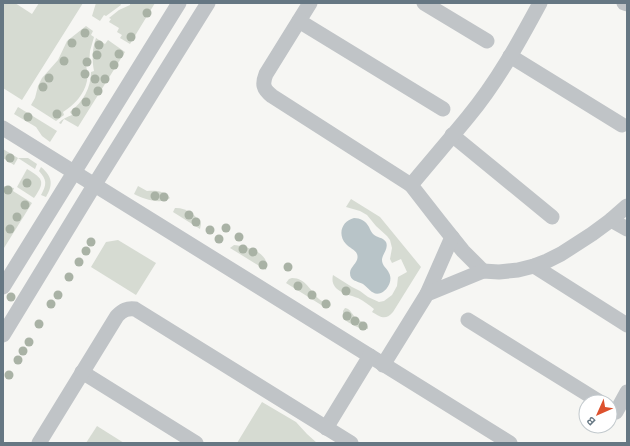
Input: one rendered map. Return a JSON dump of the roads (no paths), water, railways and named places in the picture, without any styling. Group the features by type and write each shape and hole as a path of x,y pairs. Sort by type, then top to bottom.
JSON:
{"street":[{"path":"3,287 179,3"},
{"path":"3,335 208,3"},
{"path":"310,3 266,74 264,87 267,92 412,185 463,251 483,271"},
{"path":"424,3 487,41"},
{"path":"412,185 469,116 495,80 540,3"},
{"path":"299,21 443,109"},
{"path":"510,56 622,125"},
{"path":"3,128 510,443"},
{"path":"452,135 552,217"},
{"path":"427,294 483,271 499,272 518,270 534,266 561,254 612,220 627,206"},
{"path":"612,220 627,229"},
{"path":"326,428 427,294 452,237"},
{"path":"534,266 627,325"},
{"path":"39,443 118,316 123,310 129,308 135,309 351,443"},
{"path":"468,320 587,394"},
{"path":"82,372 196,443"},
{"path":"618,413 627,392"}]}
